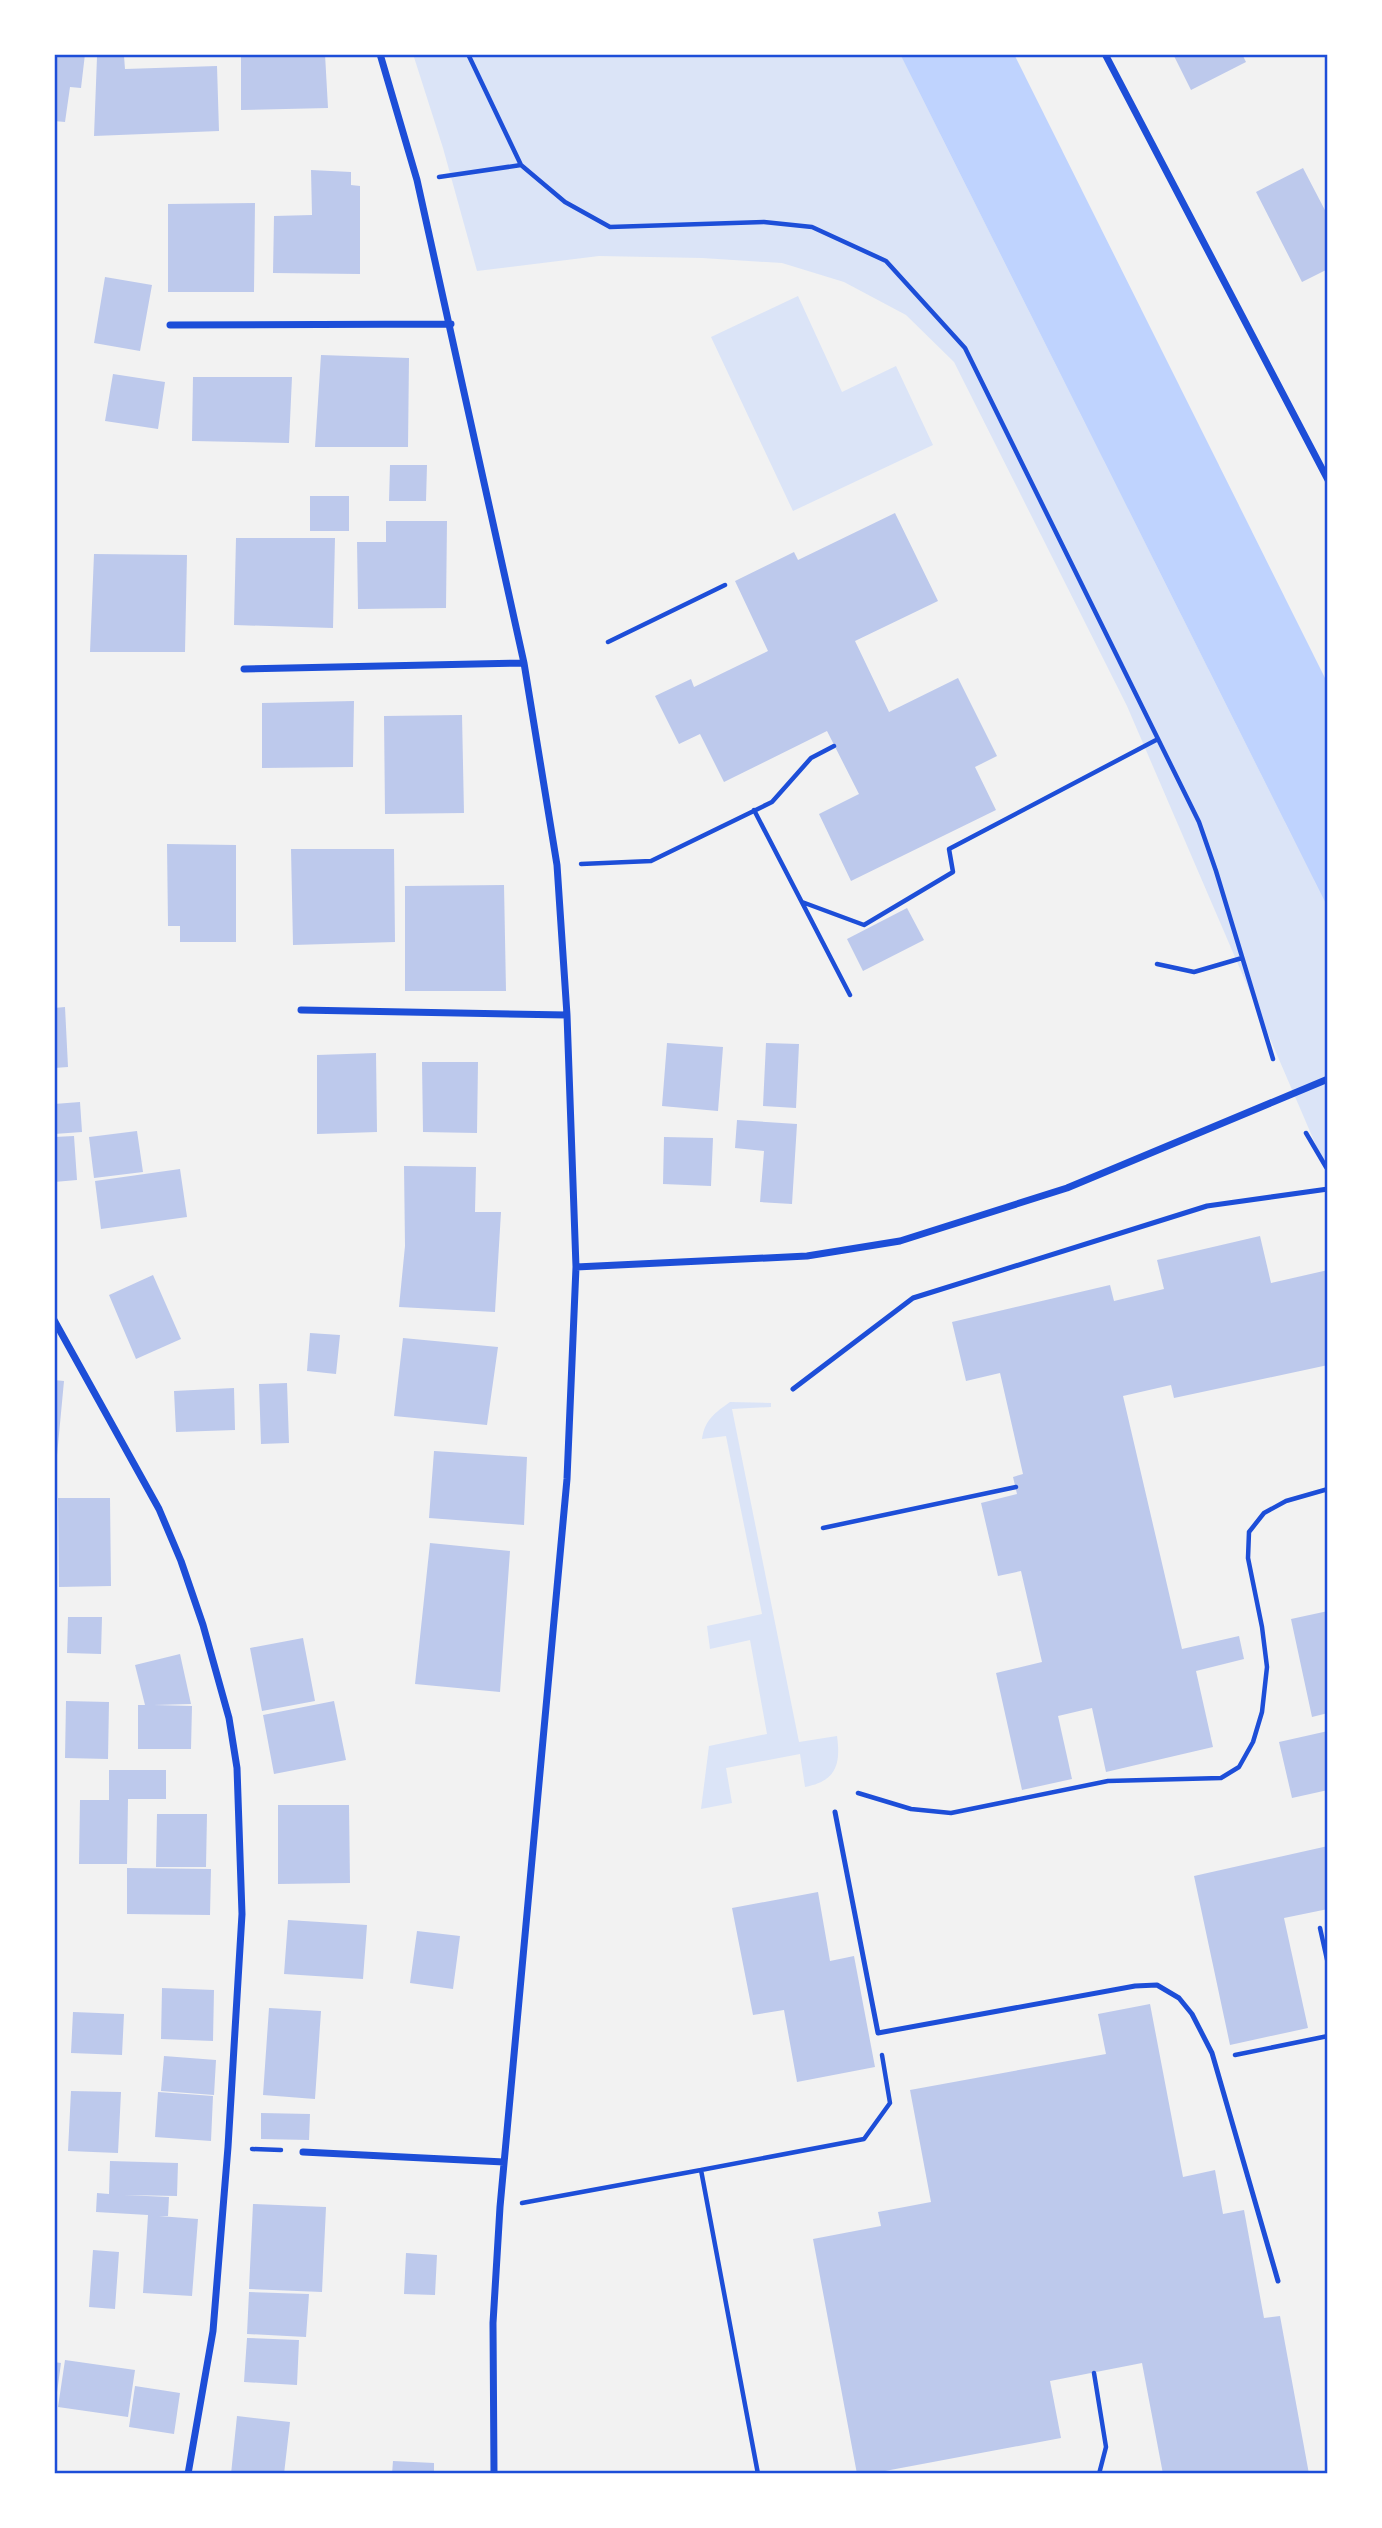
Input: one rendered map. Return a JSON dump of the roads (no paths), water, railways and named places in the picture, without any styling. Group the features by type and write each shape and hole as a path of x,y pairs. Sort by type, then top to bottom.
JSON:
{"street":[{"path":"380,54 417,180 524,663 556,865 567,1016 576,1267 566,1492 500,2207 493,2323 494,2474"},
{"path":"1105,54 1328,480"},
{"path":"170,325 451,324"},
{"path":"244,669 524,663"},
{"path":"300,1010 567,1016"},
{"path":"576,1267 807,1256 900,1241 1067,1188 1328,1079"},
{"path":"54,1320 104,1407 163,1519 181,1560 203,1625 229,1718 237,1768 242,1914 228,2147 213,2331 188,2474"},
{"path":"303,2152 504,2162"}],"lane":[{"path":"793,1389 914,1298 1207,1206 1328,1189"},
{"path":"835,1812 878,2033 1135,1986 1157,1985 1179,1998 1192,2014 1214,2059 1278,2281"}],"water":[{"path":"900,54 1014,54 1328,684 1328,908"}]}
